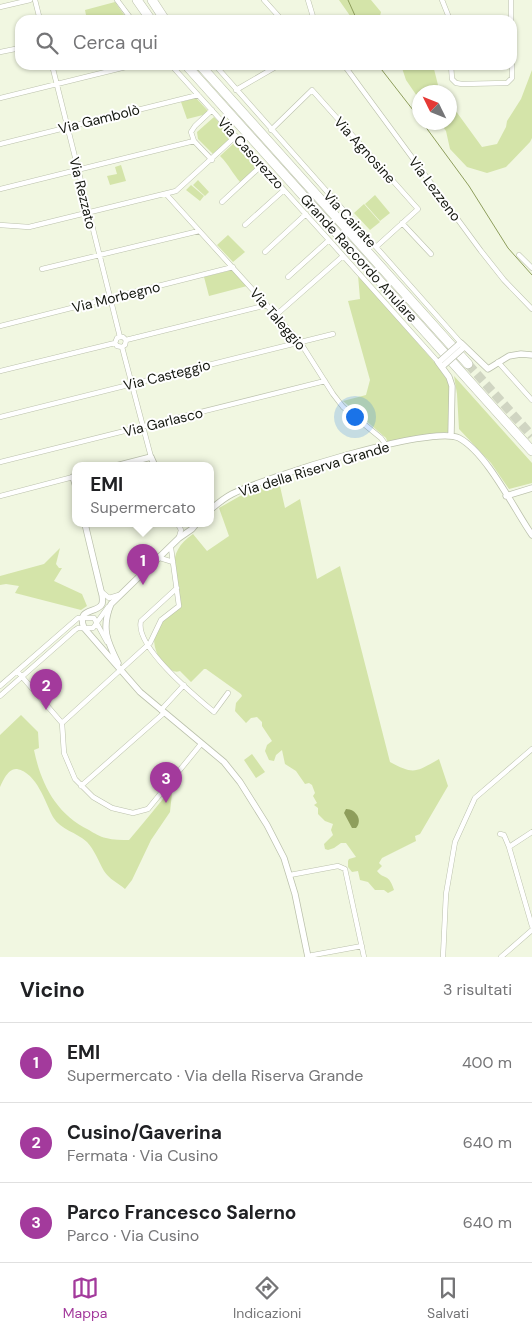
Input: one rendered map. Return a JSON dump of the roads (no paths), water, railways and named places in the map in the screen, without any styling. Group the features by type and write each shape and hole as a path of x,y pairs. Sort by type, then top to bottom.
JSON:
{"highway":[{"path":"137,0 148,15"},
{"path":"152,0 162,15"},
{"name":"Grande Raccordo Anulare","path":"190,70 532,451"},
{"name":"Grande Raccordo Anulare","path":"204,70 468,364"}],"street":[{"path":"0,7 30,0"},
{"path":"35,0 39,15"},
{"path":"117,0 128,15"},
{"path":"264,0 278,15"},
{"path":"308,0 312,15"},
{"path":"442,0 448,15"},
{"path":"511,0 511,15"},
{"path":"0,52 15,49"},
{"name":"Via Rezzato","path":"53,70 120,336"},
{"path":"0,98 113,70"},
{"name":"Via Casorezzo","path":"176,70 441,364 452,386 451,435"},
{"name":"Via Cairate","path":"219,70 461,346 488,369 498,362"},
{"path":"236,90 270,70"},
{"name":"Via Lezzeno","path":"348,70 486,258 532,308"},
{"path":"451,70 452,79 456,83 462,84 507,83 512,78 512,70"},
{"name":"Via Agnosine","path":"271,130 312,90 418,209 376,248"},
{"name":"Via Gambolò","path":"0,144 198,95"},
{"path":"212,110 192,130 191,134 194,141 212,160"},
{"path":"0,225 30,227 166,194 179,189 236,136"},
{"path":"0,189 194,141"},
{"path":"222,202 262,165"},
{"path":"246,225 284,190"},
{"name":"Via Taleggio","path":"166,194 300,342 343,407 381,438 386,445"},
{"path":"265,252 306,214"},
{"path":"402,223 431,254"},
{"path":"42,269 199,230"},
{"path":"288,277 330,240"},
{"path":"519,255 532,268"},
{"path":"276,315 343,256"},
{"name":"Via Morbegno","path":"0,326 233,267"},
{"path":"126,340 267,304"},
{"name":"Via Casteggio","path":"0,417 334,334"},
{"path":"116,343 117,338 120,336 126,340"},
{"path":"122,347 125,345 126,340"},
{"path":"0,371 116,343"},
{"path":"116,343 117,346 122,347"},
{"path":"441,364 461,346"},
{"path":"122,347 142,427 153,462"},
{"path":"532,355 513,355 498,362 532,400"},
{"name":"Via Garlasco","path":"0,462 325,381"},
{"name":"Via della Riserva Grande","path":"214,507 229,496 326,462 386,445 435,435 451,435"},
{"path":"451,435 474,449 488,466 532,535"},
{"path":"132,462 151,457"},
{"path":"0,496 72,478"},
{"path":"506,496 532,488"},
{"path":"86,527 102,591 102,604 86,612 83,619 84,628 140,692 226,765 240,782 272,833 290,875 308,957 362,946"},
{"path":"179,527 179,538"},
{"path":"0,696 75,630 92,628 98,623 120,594 171,548 179,538 194,527"},
{"path":"62,723 149,644 161,620 179,606 171,548"},
{"path":"160,558 173,562"},
{"path":"177,588 141,622 140,628 143,636 184,685 214,712 228,693"},
{"path":"102,591 109,598 120,594"},
{"path":"110,648 105,625 111,604"},
{"path":"0,686 74,620 79,618 92,617 98,623 121,670"},
{"path":"16,671 62,723 66,758 71,772 81,786 97,800 112,808 129,812 144,811 152,806 201,744"},
{"path":"81,786 162,711 184,685"},
{"path":"443,957 447,889 456,842 475,798 532,749"},
{"path":"509,847 532,832"},
{"path":"500,834 504,835 509,847 532,928 500,957"},
{"path":"290,875 338,866 343,867 348,877 364,957"}],"waterway":[{"path":"348,0 355,15"},
{"path":"382,70 412,109"},
{"path":"428,130 469,186 508,248 532,275"}],"tunnel":[{"path":"468,364 532,436"}],"place":[{"name":"EMI","path":"143,585"},
{"name":"Cusino/Gaverina","path":"46,710"},
{"name":"Parco Francesco Salerno","path":"166,803"}]}
